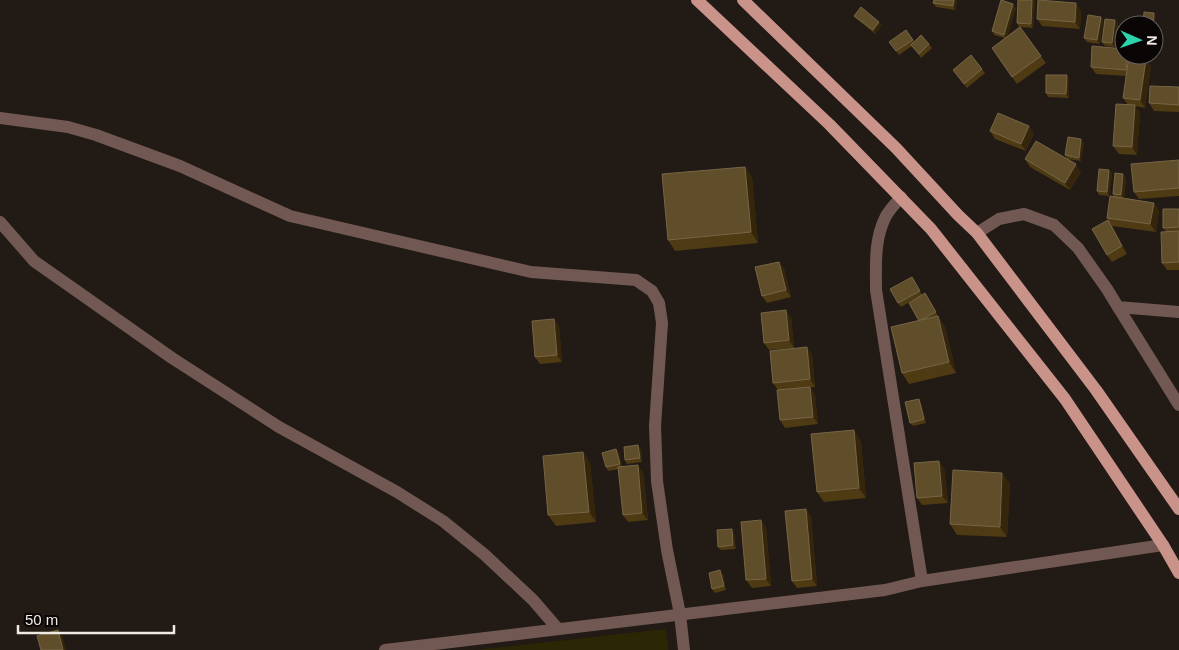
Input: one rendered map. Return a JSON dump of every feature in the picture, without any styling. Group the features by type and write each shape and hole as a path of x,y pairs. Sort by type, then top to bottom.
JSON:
{"main road":[{"path":"697,0 829,124 931,229 1065,399 1179,573"},
{"path":"743,0 896,148 977,233 1096,390 1179,509"}],"street":[{"path":"0,118 68,127 96,135 180,166 290,216 531,272 636,280 652,291 659,302 662,322 655,426 657,482 667,550 680,614 684,650"},
{"path":"900,197 887,215 880,230 876,250 876,290 922,581"},
{"path":"977,233 999,219 1024,214 1054,225 1078,248 1107,289 1179,405"},
{"path":"0,222 34,261 172,358 279,427 398,492 443,521 485,555 533,600 558,629"},
{"path":"1118,307 1179,312"},
{"path":"385,650 885,590 922,581 1162,545"}],"shaded area":[{"path":"665,629 668,650 476,650"}],"building":[{"path":"934,0 954,0 953,6 933,3"},
{"path":"1001,0 1013,4 1004,35 992,31"},
{"path":"1018,0 1032,0 1031,24 1017,23"},
{"path":"1038,0 1076,3 1075,22 1037,19"},
{"path":"861,7 879,22 873,30 854,16"},
{"path":"1144,12 1154,13 1154,15 1144,15"},
{"path":"1088,15 1101,17 1097,40 1084,38"},
{"path":"1105,19 1114,20 1112,43 1102,42"},
{"path":"1020,27 1041,56 1012,77 992,48"},
{"path":"906,30 913,40 896,51 889,42"},
{"path":"921,35 929,44 919,54 911,45"},
{"path":"1092,46 1114,48 1114,65 1127,65 1126,70 1091,67"},
{"path":"971,55 982,69 964,84 953,70"},
{"path":"1128,65 1145,65 1140,100 1123,98"},
{"path":"1046,75 1067,75 1066,94 1046,93"},
{"path":"1150,86 1179,87 1179,105 1149,103"},
{"path":"1116,104 1135,105 1132,147 1113,146"},
{"path":"998,113 1029,126 1021,144 990,131"},
{"path":"1068,137 1081,139 1079,158 1065,155"},
{"path":"1036,141 1076,164 1065,183 1025,159"},
{"path":"1179,160 1179,188 1134,192 1131,164"},
{"path":"745,167 751,232 668,240 662,174"},
{"path":"1099,169 1109,170 1107,192 1097,191"},
{"path":"1115,173 1123,174 1121,195 1113,194"},
{"path":"1110,196 1154,203 1150,224 1107,218"},
{"path":"1163,209 1179,209 1179,227 1163,228"},
{"path":"1108,220 1122,246 1107,255 1092,229"},
{"path":"1179,231 1179,262 1162,263 1161,232"},
{"path":"779,262 786,290 762,296 755,267"},
{"path":"912,277 920,291 898,303 890,289"},
{"path":"925,293 936,312 919,321 909,303"},
{"path":"786,310 789,340 764,343 761,313"},
{"path":"938,316 949,362 902,373 891,327"},
{"path":"554,319 557,355 535,357 532,321"},
{"path":"807,347 810,379 773,383 770,351"},
{"path":"810,387 813,417 780,420 777,390"},
{"path":"919,399 924,419 910,423 905,402"},
{"path":"854,430 859,488 817,492 811,434"},
{"path":"638,445 640,458 625,460 624,447"},
{"path":"616,449 620,464 606,467 602,453"},
{"path":"583,452 589,512 548,515 543,456"},
{"path":"939,461 942,496 917,498 914,463"},
{"path":"638,465 642,513 623,515 618,467"},
{"path":"953,470 1002,473 1000,527 950,524"},
{"path":"806,509 812,579 792,581 785,511"},
{"path":"761,520 766,579 746,580 741,522"},
{"path":"732,529 733,545 718,547 717,530"},
{"path":"720,570 724,586 712,589 709,573"},
{"path":"58,630 63,650 41,650 37,636"}]}
